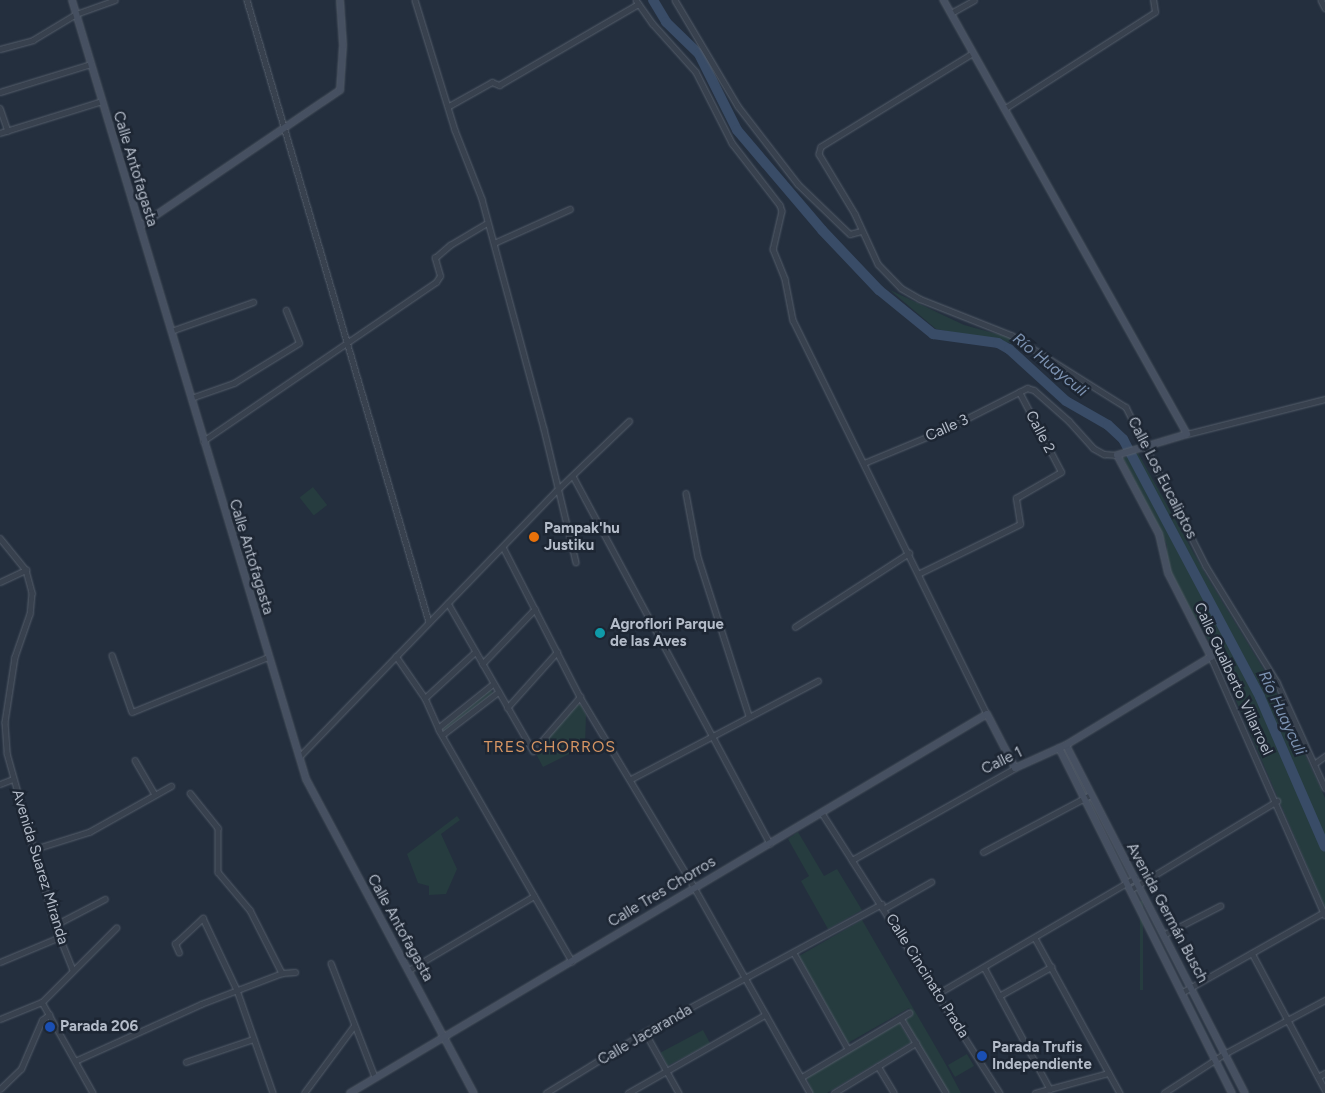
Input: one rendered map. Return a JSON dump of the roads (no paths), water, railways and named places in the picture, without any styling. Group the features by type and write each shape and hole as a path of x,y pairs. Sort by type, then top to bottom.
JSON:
{"main road":[{"name":"Calle Antofagasta","path":"72,0 306,779 474,1093"},
{"path":"140,226 340,90 343,45 340,0"},
{"path":"943,0 1187,434 1120,454"},
{"name":"Calle Gualberto Villarroel","path":"1120,454 1159,534 1168,573 1211,657"},
{"name":"Calle 1","path":"1015,768 1066,745 1211,657"},
{"path":"988,714 1015,768"},
{"name":"Calle Tres Chorros","path":"350,1093 988,714"},
{"name":"Avenida Germán Busch","path":"1066,745 1087,797 1130,890 1232,1093"},
{"name":"Avenida Germán Busch","path":"1059,748 1165,934 1244,1093"}],"street":[{"path":"0,49 33,40 76,14 115,0"},
{"path":"248,0 429,622"},
{"path":"415,0 494,243 544,429 556,491 576,562"},
{"path":"675,0 738,106 798,184 850,234 861,231"},
{"path":"951,13 974,0"},
{"path":"1004,110 1155,12 1153,0"},
{"path":"1321,0 1325,8"},
{"path":"449,106 492,82 498,85 637,2 696,72 732,144 780,205 782,211 772,249 785,279 793,320 920,573 988,714"},
{"name":"Calle Los Eucaliptos","path":"972,54 821,147 819,154 855,214 861,231 878,264 901,288 920,299 1011,335 1126,407 1206,566 1277,682 1325,788"},
{"path":"0,92 91,64"},
{"path":"0,133 102,101"},
{"path":"0,108 8,131"},
{"path":"494,243 570,209"},
{"path":"204,441 347,341 436,282 440,276 435,258 450,245 488,223"},
{"path":"171,331 253,302"},
{"path":"191,398 234,383 298,343 286,310"},
{"name":"Calle 3","path":"864,463 946,429 1027,388 1034,390 1069,421 1093,448 1104,454 1120,454"},
{"name":"Calle 2","path":"920,573 1020,524 1016,498 1061,472 1019,392"},
{"path":"1187,434 1325,399"},
{"path":"300,756 556,491 629,421"},
{"path":"573,476 770,843"},
{"path":"686,493 698,557 749,716"},
{"name":"Avenida Suarez Miranda","path":"0,538 26,570 32,593 30,614 16,658 2,723 13,779 35,849 55,926 74,970"},
{"path":"503,547 580,697 631,779 694,887 810,1093"},
{"path":"794,627 909,553"},
{"path":"0,582 26,570"},
{"path":"448,603 533,751 580,697"},
{"path":"482,664 535,609"},
{"path":"425,698 476,652"},
{"path":"507,708 557,652"},
{"path":"112,655 132,712 268,657"},
{"path":"396,656 425,698 438,728 572,962"},
{"name":"Calle Gualberto Villarroel","path":"1211,657 1277,801 1324,914"},
{"path":"631,779 818,680"},
{"path":"438,728 493,684"},
{"path":"442,735 498,692"},
{"path":"1314,764 1325,756"},
{"path":"135,760 156,794"},
{"name":"Calle 1","path":"852,860 1015,768"},
{"path":"0,784 13,779"},
{"path":"35,849 76,838 171,786"},
{"path":"190,793 218,828 218,872 250,910 282,973"},
{"path":"983,852 1087,797"},
{"path":"1130,890 1277,801"},
{"path":"822,813 852,860"},
{"name":"Calle Cincinato Prada","path":"852,860 940,993 1000,1093"},
{"path":"940,993 1134,878"},
{"name":"Calle Jacaranda","path":"546,1093 645,1032 794,952 931,882"},
{"path":"409,970 534,896"},
{"path":"55,926 105,899"},
{"path":"1165,934 1220,906"},
{"path":"1181,993 1324,914"},
{"path":"178,953 175,944 203,918 237,990 252,1039 273,1093"},
{"path":"0,1019 42,1002 116,928"},
{"path":"0,962 60,937"},
{"path":"1035,938 1120,1093"},
{"path":"794,952 848,1050"},
{"path":"1252,953 1325,1090"},
{"path":"330,963 353,1027 375,1077"},
{"path":"999,996 1051,966"},
{"path":"984,968 1050,1089"},
{"path":"75,1061 237,990 282,973 295,972"},
{"path":"1164,1093 1224,1054 1325,1000"},
{"path":"42,1002 93,1093"},
{"path":"802,1077 909,1013"},
{"path":"0,1089 21,1070 42,1020 50,1015"},
{"path":"628,1093 766,1015"},
{"path":"901,1018 946,1093"},
{"path":"304,1093 353,1027"},
{"path":"645,1032 679,1093"},
{"path":"186,1062 252,1039"},
{"path":"834,1093 916,1043"},
{"path":"878,1066 894,1093"},
{"path":"1318,1077 1325,1072"},
{"path":"1036,1093 1108,1073"}],"waterway":[{"name":"Río Huayculi","path":"653,0 666,22 699,54 737,130 822,230 879,290 933,334 998,343 1009,349 1066,401 1108,425 1123,439 1260,697 1325,847"}],"place":[{"name":"Pampak'hu Justiku","path":"534,537"},
{"name":"Agroflori Parque de las Aves","path":"600,633"},
{"name":"Parada 206","path":"50,1027"},
{"name":"Parada Trufis Independiente","path":"982,1056"}],"district":[{"name":"TRES CHORROS","path":"550,747"}]}
